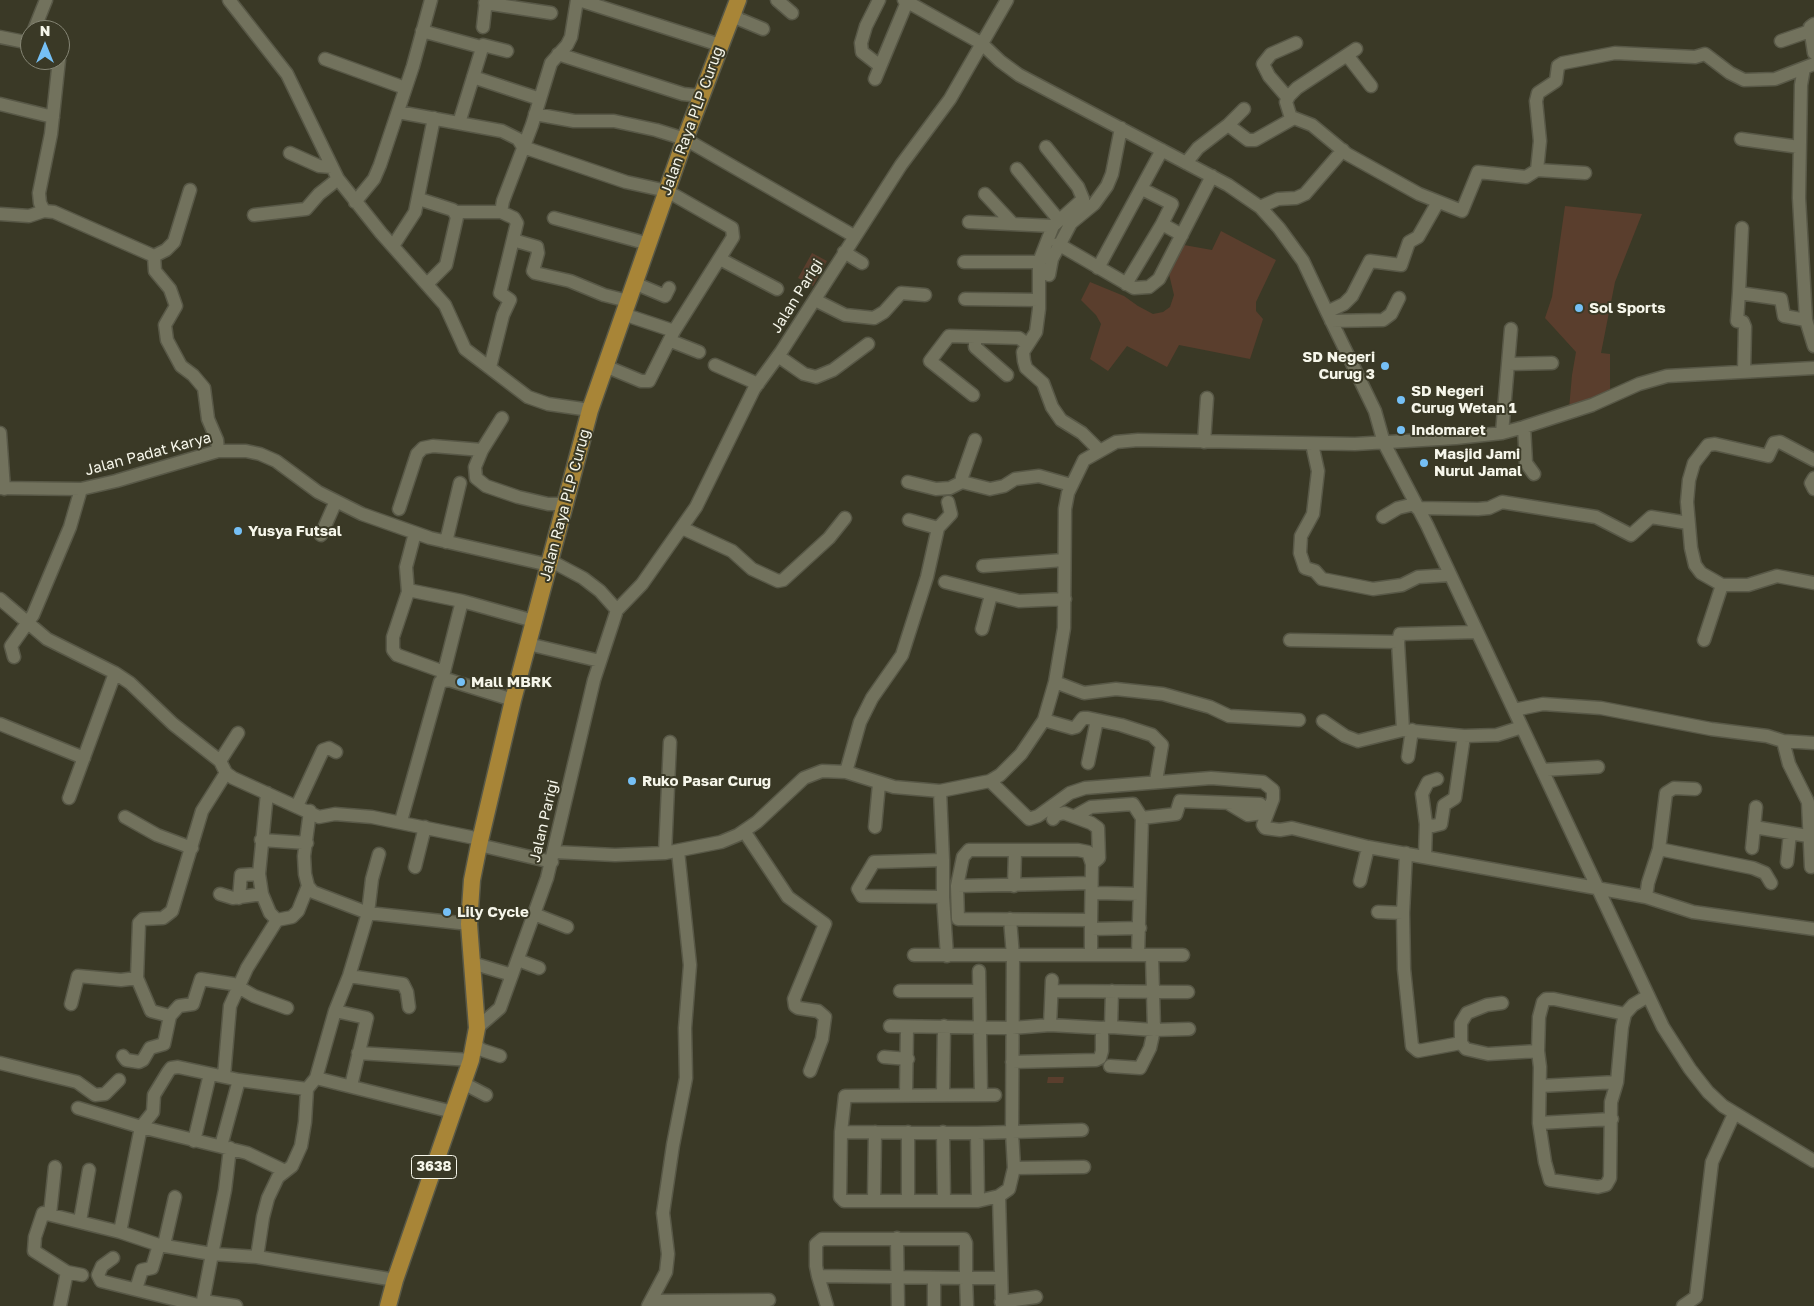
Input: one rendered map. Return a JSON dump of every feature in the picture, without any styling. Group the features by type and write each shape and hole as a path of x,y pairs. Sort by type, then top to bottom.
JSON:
{"main road":[{"name":"Jalan Raya PLP Curug","path":"477,1028 469,924 472,880 479,842 513,700 567,504 590,410 685,139 736,6"},
{"name":"3638","path":"388,1306 395,1280 473,1052 477,1028"}],"street":[{"path":"38,20 46,0"},
{"path":"229,0 287,74 338,179 355,202 428,283 445,305 465,349 528,397 556,405 590,410"},
{"path":"355,202 374,179 398,112 431,0"},
{"path":"501,212 503,200 552,63 571,37 578,0 720,45"},
{"path":"777,0 792,13"},
{"path":"879,0 861,43 862,52 880,66"},
{"name":"Jalan Parigi","path":"477,1028 500,1008 534,914 553,857 600,661 618,610 642,584 682,528 704,492 741,413 758,384 815,300 901,165 965,76 1007,0"},
{"path":"484,27 485,1 551,13"},
{"path":"875,79 910,2 982,43 1019,75 1243,194 1260,207 1279,228 1303,262 1375,411 1384,443 1450,575 1663,1027 1690,1069 1708,1092 1734,1114 1814,1161"},
{"path":"736,6 739,18 763,29"},
{"path":"1781,42 1812,28 1814,53"},
{"path":"422,31 481,47 486,44 507,51"},
{"path":"0,37 20,40"},
{"path":"1288,98 1268,76 1263,64 1271,54 1296,43"},
{"path":"459,123 481,47"},
{"path":"1292,118 1286,102 1297,88 1352,52 1372,86"},
{"path":"1292,118 1312,125 1342,150 1438,202 1460,211 1465,209 1478,172 1531,176 1537,170 1540,140 1536,102 1538,93 1556,81 1558,66 1570,61 1615,53 1695,57 1706,54 1730,73 1744,80 1775,79 1809,66"},
{"path":"558,54 683,94 701,96"},
{"path":"325,59 405,88"},
{"path":"1809,66 1801,85 1799,198 1806,320 1814,346"},
{"path":"44,211 40,203 40,193 53,117 58,70"},
{"path":"473,77 540,99"},
{"path":"0,104 53,117"},
{"path":"1186,164 1198,148 1228,125 1244,109"},
{"path":"398,112 509,134 518,139 523,147 626,182 667,191 732,228 733,237 673,336 656,372 648,382 605,366"},
{"path":"535,114 574,121 614,121 656,130 685,139 854,236"},
{"path":"393,246 415,212 434,118"},
{"path":"1228,125 1248,140 1255,140 1292,118"},
{"path":"1049,275 1052,259 1058,244 1071,224 1094,204 1107,186 1112,174 1121,128"},
{"path":"1741,139 1799,147"},
{"path":"1046,148 1078,187 1083,199 1055,223 1039,262 1036,332 1023,352 1026,368 1043,383 1055,413 1061,420 1082,433 1099,450"},
{"path":"1098,268 1162,150"},
{"path":"1260,207 1278,199 1296,198 1306,194 1342,150"},
{"path":"290,153 319,166 332,167"},
{"path":"1016,170 1055,223"},
{"path":"1537,170 1585,173"},
{"path":"1058,244 1126,284 1141,289 1159,279 1212,176"},
{"path":"254,215 306,209 319,194 338,179"},
{"path":"1078,187 1084,185 1097,190"},
{"path":"1126,284 1172,204 1142,189"},
{"path":"154,256 166,250 174,242 190,190"},
{"path":"985,194 1013,224"},
{"path":"419,199 456,212 501,212 516,221 500,293 510,300 503,315 490,367"},
{"path":"1329,317 1352,296 1370,261 1400,265 1409,242 1418,236 1438,202"},
{"path":"0,214 29,216 44,211 82,224 154,256"},
{"path":"428,283 446,265 454,237 456,212"},
{"path":"554,218 649,244"},
{"path":"969,222 1055,223"},
{"path":"1162,224 1182,235"},
{"path":"1742,228 1737,321 1743,322 1745,327 1744,372"},
{"path":"513,240 538,248 533,270 535,273 565,279 625,307 700,352"},
{"path":"844,252 862,263"},
{"path":"154,256 155,271 170,289 176,306 166,325 167,340 181,366 193,375 204,388 208,419 217,440 218,451"},
{"path":"720,259 777,289"},
{"path":"964,262 1039,262"},
{"path":"634,283 665,296 669,288"},
{"path":"1739,293 1781,299 1784,316 1806,320"},
{"path":"815,300 845,315 874,318 884,312 900,294 925,295"},
{"path":"1329,317 1381,320 1391,314 1399,298"},
{"path":"966,300 1038,300"},
{"path":"1502,432 1511,329"},
{"path":"973,395 930,361 950,336 1019,338 1027,344"},
{"path":"975,337 975,347 1007,375"},
{"path":"778,356 804,374 816,377 833,370 868,344"},
{"path":"1508,364 1552,363"},
{"path":"715,365 758,384"},
{"path":"0,600 47,639 115,673 141,693 173,724 220,761 226,773 233,778 310,811 319,817 343,814 401,821 479,842 553,857 665,853 720,842 744,831 804,778 822,771 846,772 879,784 915,790 940,790 990,781 1011,766 1044,720 1056,682 1064,628 1065,509 1071,485 1084,460 1116,442 1132,440 1312,444 1384,443 1502,432 1524,427 1592,405 1653,379 1684,374 1814,368"},
{"path":"1204,442 1207,398"},
{"path":"502,418 482,450 475,467 474,473 479,482 518,497 548,504 567,504"},
{"path":"1524,427 1526,463 1534,474"},
{"path":"0,432 2,488"},
{"path":"962,482 975,440"},
{"path":"1814,460 1780,442 1774,443 1768,456 1715,444 1708,445 1694,463 1689,480 1688,524 1695,565 1701,573 1722,585 1748,585 1778,576 1814,583"},
{"path":"1312,444 1318,473 1312,514 1301,536 1300,553 1305,568 1315,571 1322,579 1373,589 1402,585 1418,576 1450,575"},
{"path":"399,509 417,454 423,448 434,446 482,450"},
{"name":"Jalan Padat Karya","path":"2,488 81,489 116,481 218,451 240,451 260,454 276,461 336,502 415,533 446,542 550,563"},
{"path":"908,482 936,489 950,488 962,482 990,489 1004,486 1016,479 1039,476 1071,485"},
{"path":"1814,478 1811,483 1814,488"},
{"path":"446,542 460,483"},
{"path":"14,657 11,646 28,622 70,527 81,489"},
{"path":"320,535 336,502"},
{"path":"846,772 860,722 872,698 902,654 927,577 938,528 951,514 948,502"},
{"path":"1383,517 1398,508 1416,506 1478,509 1489,508 1502,502 1596,517 1631,535 1635,534 1644,521 1652,517 1688,524"},
{"path":"682,528 732,551 752,570 778,581 783,580 829,538 845,518"},
{"path":"909,520 938,528"},
{"path":"415,533 406,567 408,590 393,636 393,650 401,656 449,680 513,700"},
{"path":"983,566 1064,560"},
{"path":"550,563 583,578 618,610"},
{"path":"945,582 1019,602 1065,600"},
{"path":"1704,640 1722,585"},
{"path":"408,590 462,601 534,622"},
{"path":"982,629 991,595"},
{"path":"401,821 443,676 462,601"},
{"path":"1408,757 1398,642 1402,633 1477,632"},
{"path":"1290,640 1398,642"},
{"path":"528,644 600,661"},
{"path":"69,798 115,673"},
{"path":"1056,682 1084,693 1116,689 1163,694 1210,706 1229,716 1299,720"},
{"path":"1514,710 1543,704 1601,708 1712,729 1767,736 1783,741 1814,743"},
{"path":"1044,720 1072,728 1076,727 1084,718 1097,720 1139,730 1158,739 1162,746 1156,781"},
{"path":"1088,763 1097,720"},
{"path":"1323,722 1350,739 1358,741 1407,730 1464,736 1497,735 1522,727"},
{"path":"0,724 84,758"},
{"path":"220,761 238,733"},
{"path":"1426,824 1433,826 1441,824 1444,805 1455,798 1464,736"},
{"path":"1783,741 1789,764 1808,802 1812,836 1811,867"},
{"path":"665,853 670,742"},
{"path":"297,806 324,750 329,748 336,752"},
{"path":"1542,770 1598,767"},
{"path":"170,1016 151,1011 137,978 138,922 144,919 163,918 172,911 202,811 226,773"},
{"path":"990,781 1029,819 1038,816 1070,793 1085,788 1211,778 1263,782 1273,790 1273,799 1263,825 1265,828 1280,830 1292,828 1406,854 1646,897 1693,912 1814,929"},
{"path":"1425,856 1426,824 1422,791 1428,782 1437,779"},
{"path":"875,827 879,784"},
{"path":"1646,897 1648,883 1659,849 1666,793 1674,788 1695,789"},
{"path":"940,790 944,860 942,897 947,956"},
{"path":"267,793 259,874 262,894 267,908 278,920"},
{"path":"1142,818 1173,815 1178,811 1180,801 1228,803"},
{"path":"1075,816 1097,806 1133,804 1142,818 1138,955"},
{"path":"1092,864 1099,858 1097,806"},
{"path":"1752,848 1756,807"},
{"path":"310,811 304,865 308,886 313,892 368,912 469,924"},
{"path":"1052,819 1060,813 1075,816 1098,828"},
{"path":"125,817 157,835 192,848"},
{"path":"415,866 424,827"},
{"path":"1754,827 1812,836"},
{"path":"744,831 788,897 825,924 794,998 798,1008 818,1011 825,1017 822,1039 810,1071"},
{"path":"1786,862 1790,833"},
{"path":"261,840 307,843"},
{"path":"1360,881 1368,846"},
{"path":"1659,849 1753,868 1765,873 1771,883"},
{"path":"1092,955 1091,924 1094,888 1092,864 1088,852 1084,850 975,850 965,852 957,886 958,919 1010,919 1091,924 1140,928"},
{"path":"678,851 690,965 685,1028 686,1078 673,1145 663,1213 668,1254 666,1272 650,1304 769,1300"},
{"path":"1014,886 1015,851"},
{"path":"257,1257 268,1198 278,1177 296,1159 300,1146 305,1122 307,1089 316,1078 335,1011 349,976 368,912 372,879 379,854"},
{"path":"1406,854 1403,913 1406,1003 1412,1046 1418,1051 1460,1043"},
{"path":"942,897 862,896 858,889 874,862 944,860"},
{"path":"239,898 240,875 259,874"},
{"path":"224,1076 230,1006 237,987 278,920 292,917 298,911 308,886"},
{"path":"957,886 1094,888 1139,894"},
{"path":"220,894 239,898 262,894"},
{"path":"1378,912 1403,913"},
{"path":"534,914 567,927"},
{"path":"996,1095 845,1096 840,1132 841,1199 844,1201 978,1201 999,1196 1009,1189 1014,1168 1012,1132 1013,956 1010,919"},
{"path":"914,955 1183,955"},
{"path":"1110,1066 1140,1068 1150,1048 1154,1030 1152,956"},
{"path":"518,960 539,968"},
{"path":"472,963 512,975"},
{"path":"979,971 981,1095"},
{"path":"71,1004 78,976 122,980 137,978"},
{"path":"349,976 403,984 406,989 409,1007"},
{"path":"122,1056 126,1060 139,1062 144,1060 150,1048 164,1044 170,1016 179,1006 193,1004 201,979 237,987 287,1008"},
{"path":"1050,1025 1052,986 1112,991 1188,992"},
{"path":"900,991 979,991"},
{"path":"1012,1062 1096,1060 1100,1058 1112,991"},
{"path":"1625,1014 1581,1003 1546,999 1540,1008 1538,1051 1540,1086 1539,1123 1550,1180 1598,1187 1606,1185 1610,1178 1611,1102 1617,1082 1625,1014 1648,996"},
{"path":"1502,1003 1487,1005 1467,1013 1461,1023 1460,1043 1466,1049 1488,1054 1538,1051"},
{"path":"335,1011 367,1018 351,1086"},
{"path":"890,1026 1012,1028 1050,1025 1154,1030 1189,1029"},
{"path":"944,1026 944,1094"},
{"path":"906,1095 907,1027"},
{"path":"358,1054 473,1052 482,1050 500,1056"},
{"path":"884,1057 908,1059"},
{"path":"0,1063 77,1082 95,1095 105,1094 119,1080"},
{"path":"120,1232 141,1128 152,1112 154,1095 171,1068 178,1067 239,1080 307,1089"},
{"path":"194,1141 210,1074"},
{"path":"316,1078 453,1112"},
{"path":"202,1304 225,1190 225,1147 239,1080"},
{"path":"1540,1086 1617,1082"},
{"path":"463,1083 486,1095"},
{"path":"78,1108 141,1128 246,1153 285,1171"},
{"path":"1683,1306 1696,1297 1712,1162 1734,1114"},
{"path":"1539,1123 1612,1119"},
{"path":"840,1132 977,1133 1082,1130"},
{"path":"874,1200 875,1132"},
{"path":"908,1132 908,1200"},
{"path":"943,1132 944,1201"},
{"path":"977,1133 978,1201"},
{"path":"50,1214 55,1167"},
{"path":"1014,1168 1084,1167"},
{"path":"80,1221 89,1170"},
{"path":"999,1196 1002,1304 1036,1297"},
{"path":"136,1288 142,1270 152,1268 162,1245 174,1198"},
{"path":"82,1276 67,1272 34,1251 40,1218 43,1214 80,1221 162,1245 212,1254 257,1257 395,1280"},
{"path":"897,1238 898,1306"},
{"path":"827,1306 815,1260 818,1241 897,1238 964,1239 966,1242 967,1306"},
{"path":"113,1258 102,1266 98,1278 101,1281 202,1304 236,1306"},
{"path":"60,1306 67,1272"},
{"path":"818,1276 1001,1278"},
{"path":"934,1278 934,1306"}],"shaded area":[{"name":"Sol Sports","path":"1565,206 1642,214 1615,282 1601,353 1610,354 1610,394 1569,409 1576,352 1545,318 1552,297"},
{"path":"1221,231 1276,260 1256,302 1256,311 1263,319 1250,359 1179,345 1167,367 1127,346 1108,371 1090,359 1101,324 1096,315 1081,300 1090,282 1124,296 1153,314 1163,312 1170,307 1174,295 1169,274 1184,245 1212,250"},
{"path":"812,253 827,261 813,286 798,278"},
{"path":"1048,1077 1064,1077 1063,1083 1047,1083"}],"place":[{"name":"Sol Sports","path":"1579,308"},
{"name":"SD Negeri Curug 3","path":"1385,366"},
{"name":"SD Negeri Curug Wetan 1","path":"1401,400"},
{"name":"Indomaret","path":"1401,430"},
{"name":"Masjid Jami Nurul Jamal","path":"1424,463"},
{"name":"Yusya Futsal","path":"238,531"},
{"name":"Mall MBRK","path":"461,682"},
{"name":"Ruko Pasar Curug","path":"632,781"},
{"name":"Lily Cycle","path":"447,912"}]}
